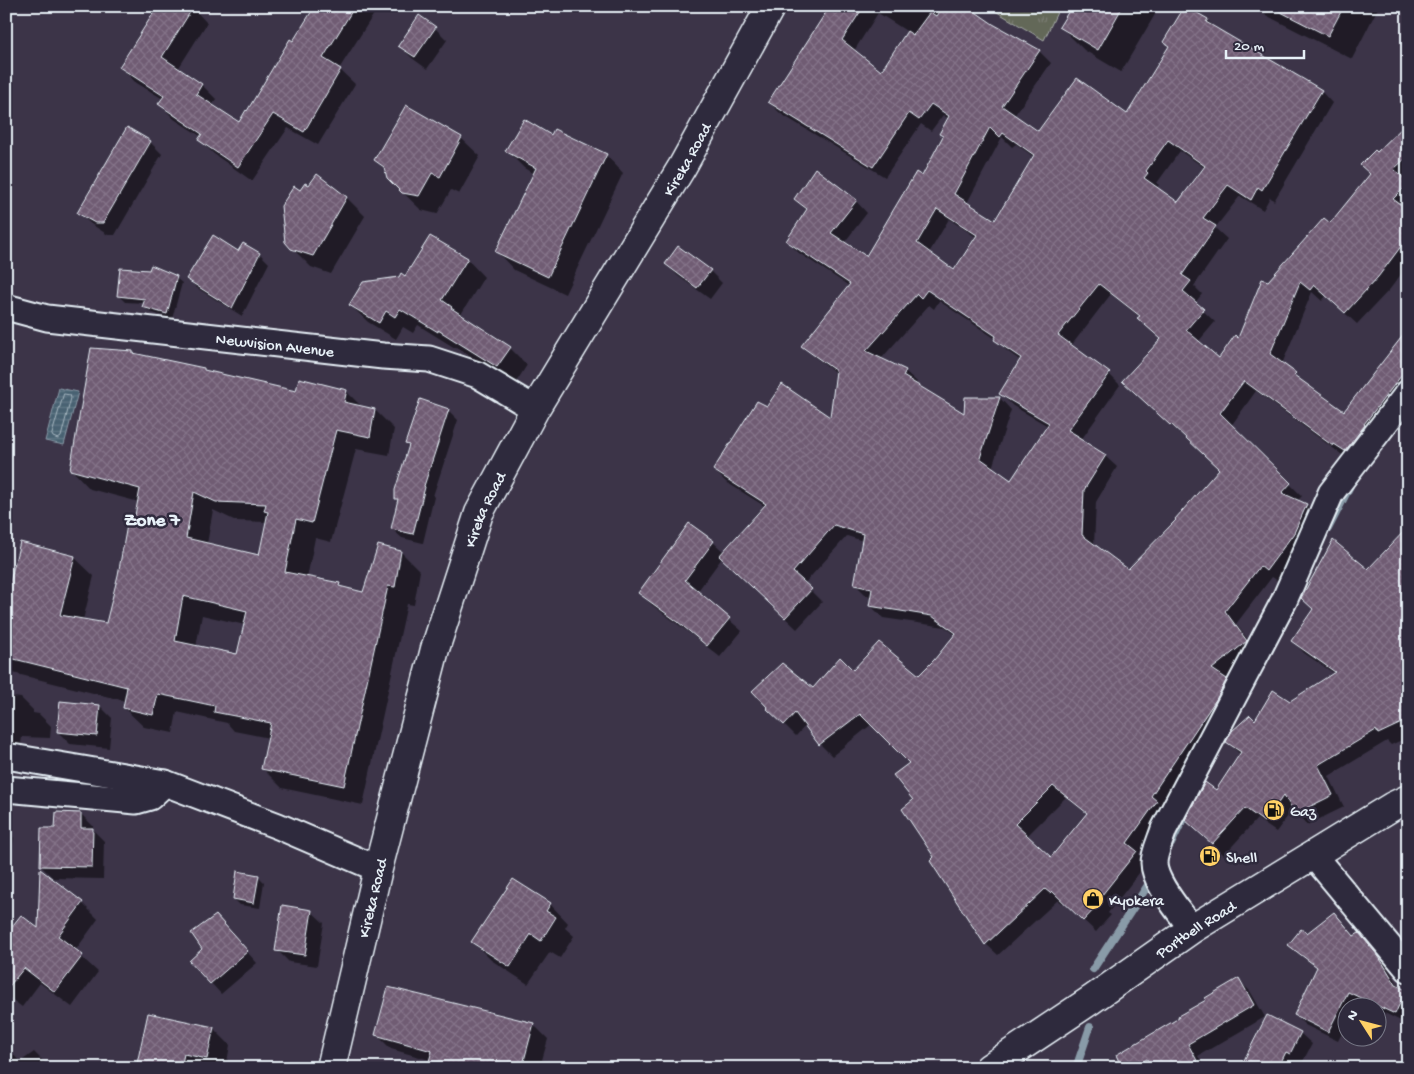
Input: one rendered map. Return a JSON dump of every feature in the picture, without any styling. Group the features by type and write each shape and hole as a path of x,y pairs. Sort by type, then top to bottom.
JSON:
{"main road":[{"name":"Kireka Road","path":"331,1068 378,869 435,649 479,513 535,409 682,168 771,6"},
{"name":"Portbell Road","path":"989,1068 1091,1000 1192,929 1393,806 1408,799"}],"street":[{"name":"Newvision Avenue","path":"6,307 46,318 383,356 429,359 478,375 535,409"},
{"path":"1192,929 1162,886 1156,873 1154,863 1164,829 1284,600 1331,493 1408,393"},
{"path":"6,756 165,783 278,826 378,869"},
{"path":"6,789 136,801 150,798 165,783"},
{"path":"1313,855 1408,969"}],"green space":[{"path":"987,6 1060,6 1044,40"}],"water":[{"path":"59,388 78,392 64,445 45,441"}],"building":[{"path":"158,6 194,6 162,57 202,84 196,94 239,122 290,39 293,41 315,6 355,6 323,58 341,69 304,132 273,114 238,167 198,140 202,134 158,104 164,96 119,67"},
{"path":"830,6 864,6 842,40 881,71 907,31 913,35 930,12 936,16 943,6 967,6 993,24 1040,50 1002,106 1038,131 1077,78 1127,114 1169,46 1163,42 1185,6 1208,19 1206,22 1322,90 1262,190 1258,187 1251,200 1228,185 1203,218 1216,226 1182,275 1191,281 1183,291 1204,309 1186,330 1219,358 1235,335 1238,338 1262,279 1268,281 1324,218 1330,223 1370,174 1360,165 1375,150 1377,152 1408,122 1408,156 1394,169 1408,184 1393,199 1408,210 1408,237 1378,277 1345,313 1314,285 1310,290 1300,282 1270,354 1296,373 1294,375 1344,411 1408,329 1408,367 1345,451 1334,444 1333,446 1244,381 1220,413 1291,483 1282,493 1307,504 1294,533 1266,571 1260,566 1225,611 1247,641 1212,669 1227,679 1217,698 1151,796 1157,801 1127,843 1137,851 1098,900 1100,903 1083,921 1052,891 1050,893 1045,889 985,945 930,861 934,857 902,809 913,800 893,775 909,763 860,714 819,745 795,713 784,725 752,691 782,663 813,688 840,657 853,670 879,642 919,675 956,633 932,616 869,606 872,589 854,585 863,534 834,525 793,572 812,589 785,618 719,556 766,504 713,470 757,401 767,406 782,384 830,417 836,371 801,346 850,284 786,241 807,209 794,199 815,168 857,200 831,233 866,256 916,172 922,176 943,136 939,134 949,116 931,104 919,120 909,113 873,167 768,102","holes":["990,127 1000,137 1003,133 1034,155 995,220 954,194","1168,140 1205,166 1178,202 1144,178 1148,173 1146,171","937,209 977,235 954,270 917,243","1099,284 1140,316 1137,318 1161,339 1122,381 1219,469 1176,520 1128,569 1082,535 1084,490 1106,455 1068,430 1110,373 1058,335","927,290 996,336 994,340 1021,358 999,394 1049,423 1011,480 980,458 1000,397 965,397 964,413 903,376 906,370 866,351 917,294 921,298","1053,786 1087,813 1051,857 1015,824"]},
{"path":"1072,6 1123,6 1098,50 1059,27"},
{"path":"1269,6 1344,6 1328,36"},
{"path":"419,15 436,27 415,57 398,46"},
{"path":"406,105 462,137 440,177 432,173 419,196 402,193 387,178 384,167 374,160"},
{"path":"524,119 551,135 554,129 607,154 548,277 495,252 536,168 505,151"},
{"path":"127,127 151,141 103,223 95,223 77,213"},
{"path":"317,174 347,197 313,256 291,249 285,242 281,206 294,186 300,190 305,183 309,185"},
{"path":"213,235 238,251 243,243 260,253 232,308 186,279"},
{"path":"430,236 468,258 442,300 451,308 511,347 497,367 400,309 395,317 386,311 379,323 349,305 363,282 399,277 401,273 405,276"},
{"path":"678,246 711,270 697,288 665,264"},
{"path":"151,265 177,276 167,314 142,307 145,299 117,296 120,268 149,270"},
{"path":"91,348 133,351 133,353 204,368 204,370 296,391 299,378 347,390 344,402 375,409 370,437 336,430 312,523 296,519 285,572 340,583 339,586 363,592 378,545 401,551 395,587 388,586 344,786 261,769 271,723 214,712 215,706 158,694 153,715 123,708 127,687 6,657 6,598 20,542 75,556 60,615 106,623 118,575 127,525 133,526 140,489 70,470","holes":["194,492 216,502 266,504 264,511 268,512 259,555 186,538","183,596 247,611 237,654 175,641"]},
{"path":"420,399 449,409 424,486 413,534 391,529 398,499 395,499 395,490 409,445 405,444"},
{"path":"689,523 714,541 685,580 730,618 707,646 638,593"},
{"path":"1408,527 1408,720 1378,734 1376,730 1318,765 1333,795 1295,814 1284,795 1264,822 1245,808 1212,844 1185,820 1205,782 1216,790 1241,752 1226,742 1232,731 1250,715 1255,720 1273,690 1290,701 1335,672 1291,641 1313,609 1301,598 1333,540 1368,569"},
{"path":"60,701 100,705 97,736 57,732"},
{"path":"56,812 81,813 81,828 93,828 92,867 40,866 41,828 55,828"},
{"path":"40,869 83,902 58,936 83,955 55,992 24,968 6,990 6,934 21,915 38,928"},
{"path":"237,871 259,875 254,903 233,899"},
{"path":"513,879 551,903 546,911 556,917 541,941 531,934 510,967 471,942"},
{"path":"282,905 312,910 305,955 275,951"},
{"path":"1334,912 1354,936 1359,933 1379,957 1396,985 1406,990 1395,1014 1386,1010 1386,996 1357,996 1348,992 1346,996 1336,996 1336,1016 1328,1032 1294,1015 1317,967 1288,945 1301,929 1307,933"},
{"path":"216,915 248,951 210,984 189,961 202,949 191,933"},
{"path":"1239,978 1254,1005 1188,1044 1201,1068 1152,1068 1147,1059 1131,1068 1122,1068 1116,1055 1179,1018 1178,1016 1206,1000 1205,998"},
{"path":"388,987 534,1023 522,1068 427,1068 432,1051 375,1035"},
{"path":"148,1013 214,1027 207,1059 184,1054 181,1068 136,1068"},
{"path":"1267,1015 1301,1032 1290,1054 1286,1052 1278,1068 1240,1068"}],"waterway":[{"path":"1328,529 1350,486"},
{"path":"1171,844 1184,817"},
{"path":"1093,969 1152,879"},
{"path":"1076,1068 1090,1027"}],"place":[{"name":"Gaz","path":"1274,810"},
{"name":"Shell","path":"1210,856"},
{"name":"Kyokera","path":"1093,899"}],"district":[{"name":"Zone 7","path":"152,518"}]}
